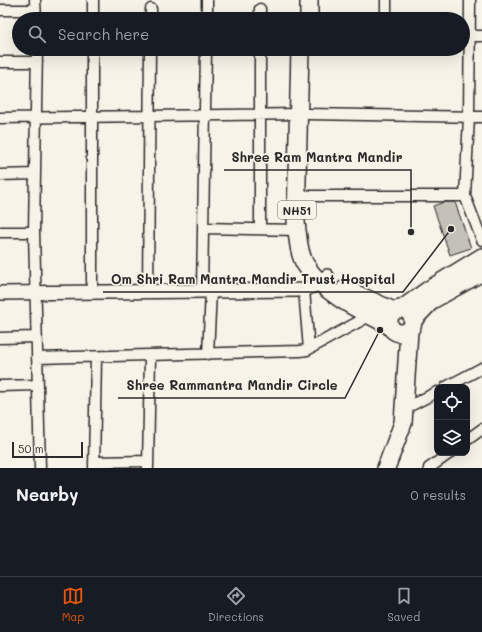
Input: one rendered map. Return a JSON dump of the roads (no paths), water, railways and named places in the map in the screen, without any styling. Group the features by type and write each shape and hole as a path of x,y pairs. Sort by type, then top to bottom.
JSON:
{"main road":[{"path":"300,0 300,12"},
{"path":"309,0 309,12"},
{"name":"NH51","path":"300,56 307,248 323,280 347,290 401,322"},
{"name":"NH51","path":"307,56 297,230 298,244 305,263 338,296 371,315 401,322"},
{"path":"394,447 392,431 401,322 430,289 482,257"},
{"path":"401,322 432,300 482,272"},
{"path":"386,468 402,428 404,409 401,322"}],"street":[{"path":"93,0 93,12"},
{"path":"207,0 207,12"},
{"path":"386,0 386,12"},
{"path":"469,12 470,0"},
{"path":"0,10 35,10"},
{"path":"470,36 482,36"},
{"path":"37,56 34,232 40,468"},
{"path":"92,56 92,292"},
{"path":"148,291 150,56"},
{"path":"206,56 203,228 207,291 208,354"},
{"path":"260,56 260,229"},
{"path":"467,56 469,117 465,196 482,240"},
{"path":"0,62 37,62"},
{"path":"0,118 303,114 482,117"},
{"path":"0,175 35,174"},
{"path":"306,196 465,196"},
{"path":"203,228 297,230"},
{"path":"0,232 34,232"},
{"path":"0,293 304,290 323,280"},
{"path":"304,290 309,349"},
{"path":"37,358 300,352 309,349 371,315"},
{"path":"0,338 36,337"},
{"path":"96,356 94,465 148,464 150,355"},
{"path":"452,384 482,368"},
{"path":"0,386 38,385"},
{"path":"404,409 434,394"},
{"path":"470,438 482,429"},
{"path":"429,468 446,456"}],"place":[{"name":"Om Shri Ram Mantra Mandir Trust Hospital","path":"451,229"},
{"name":"Shree Ram Mantra Mandir","path":"411,232"},
{"name":"Shree Rammantra Mandir Circle","path":"380,330"}]}
